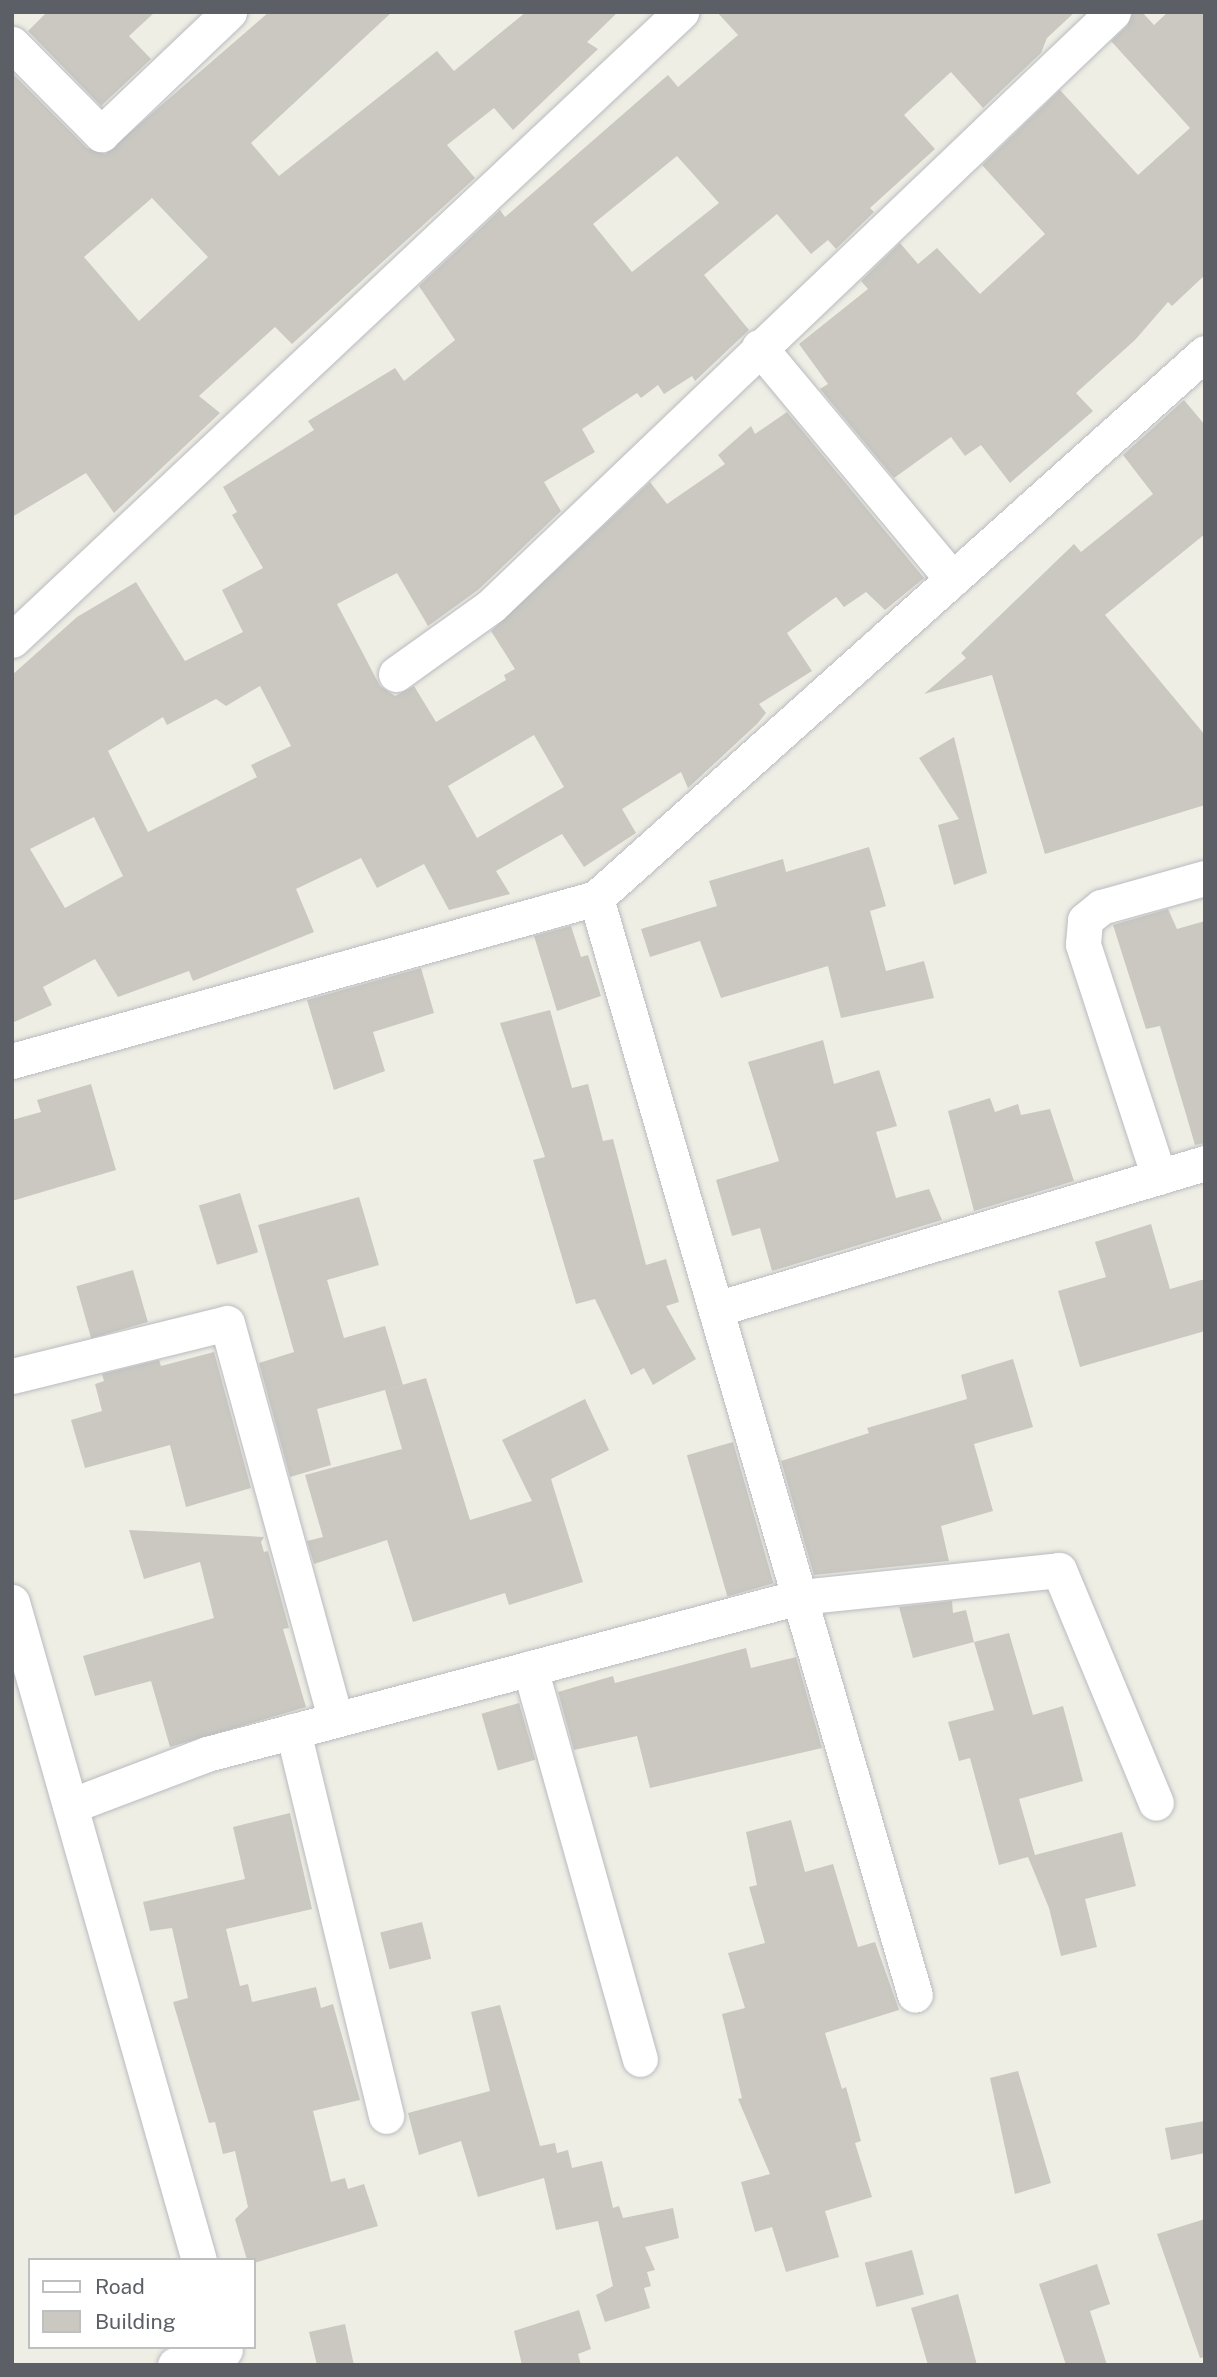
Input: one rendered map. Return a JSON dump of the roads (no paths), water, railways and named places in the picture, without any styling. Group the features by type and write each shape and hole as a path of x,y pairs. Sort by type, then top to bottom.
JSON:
{"street":[{"path":"12,44 101,134 229,12"},
{"path":"12,640 681,12"},
{"path":"396,674 491,606 1113,12"},
{"path":"759,348 952,579"},
{"path":"12,1061 596,898 1205,353"},
{"path":"1159,1177 1083,944 1085,920 1101,907 1205,878"},
{"path":"596,898 915,1995"},
{"path":"716,1309 1205,1163"},
{"path":"12,1376 227,1323 335,1719"},
{"path":"70,1806 207,1754 799,1597 1059,1570 1156,1803"},
{"path":"12,1602 198,2258"},
{"path":"530,1668 640,2059"},
{"path":"293,1731 386,2116"},
{"path":"175,2365 226,2354"}]}
